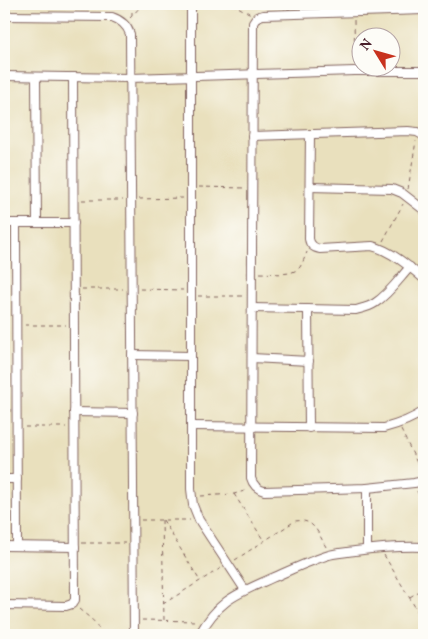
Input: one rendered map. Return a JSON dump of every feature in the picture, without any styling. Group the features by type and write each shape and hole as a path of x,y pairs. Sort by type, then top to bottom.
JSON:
{"street":[{"path":"191,4 191,489 199,520 246,590"},
{"path":"424,10 263,15 254,19 252,74 251,478 252,483 264,491 367,488 414,483 424,479"},
{"path":"4,16 112,17 124,24 130,34 134,635"},
{"path":"4,76 130,78 350,71"},
{"path":"400,71 424,71"},
{"path":"36,77 37,223"},
{"path":"4,605 66,606 72,604 75,600 73,77"},
{"path":"252,136 408,131 417,132 424,136"},
{"path":"310,134 309,239 311,244 317,249 372,246 380,248 410,267 424,279"},
{"path":"310,187 392,188 402,193 424,210"},
{"path":"4,222 74,223"},
{"path":"16,223 17,546"},
{"path":"252,308 356,310 367,307 384,296 410,267"},
{"path":"308,309 310,428"},
{"path":"132,355 191,356"},
{"path":"252,358 309,361"},
{"path":"191,426 376,428 398,425 414,418 424,410"},
{"path":"74,412 132,412"},
{"path":"4,479 17,479"},
{"path":"367,488 367,549"},
{"path":"4,546 75,545"},
{"path":"199,635 207,621 218,608 231,598 305,564 330,555 367,549 424,547"}],"path":[{"path":"132,4 132,15"},
{"path":"124,24 144,4"},
{"path":"232,4 257,17"},
{"path":"354,12 354,28"},
{"path":"191,186 252,188"},
{"path":"252,273 287,273 296,271 311,244"},
{"path":"191,295 252,297"},
{"path":"16,324 74,325"},
{"path":"398,425 424,479"},
{"path":"17,427 74,427"},
{"path":"414,483 424,505"},
{"path":"192,496 234,494 256,487"},
{"path":"234,494 264,541"},
{"path":"133,520 199,520"},
{"path":"162,520 200,581"},
{"path":"162,520 164,620"},
{"path":"163,604 295,522 302,520 309,522 315,527 330,555"},
{"path":"75,545 133,543"},
{"path":"379,548 424,622"},
{"path":"410,598 424,588"},
{"path":"72,604 97,624 100,629 100,635"},
{"path":"134,620 207,621"}]}
